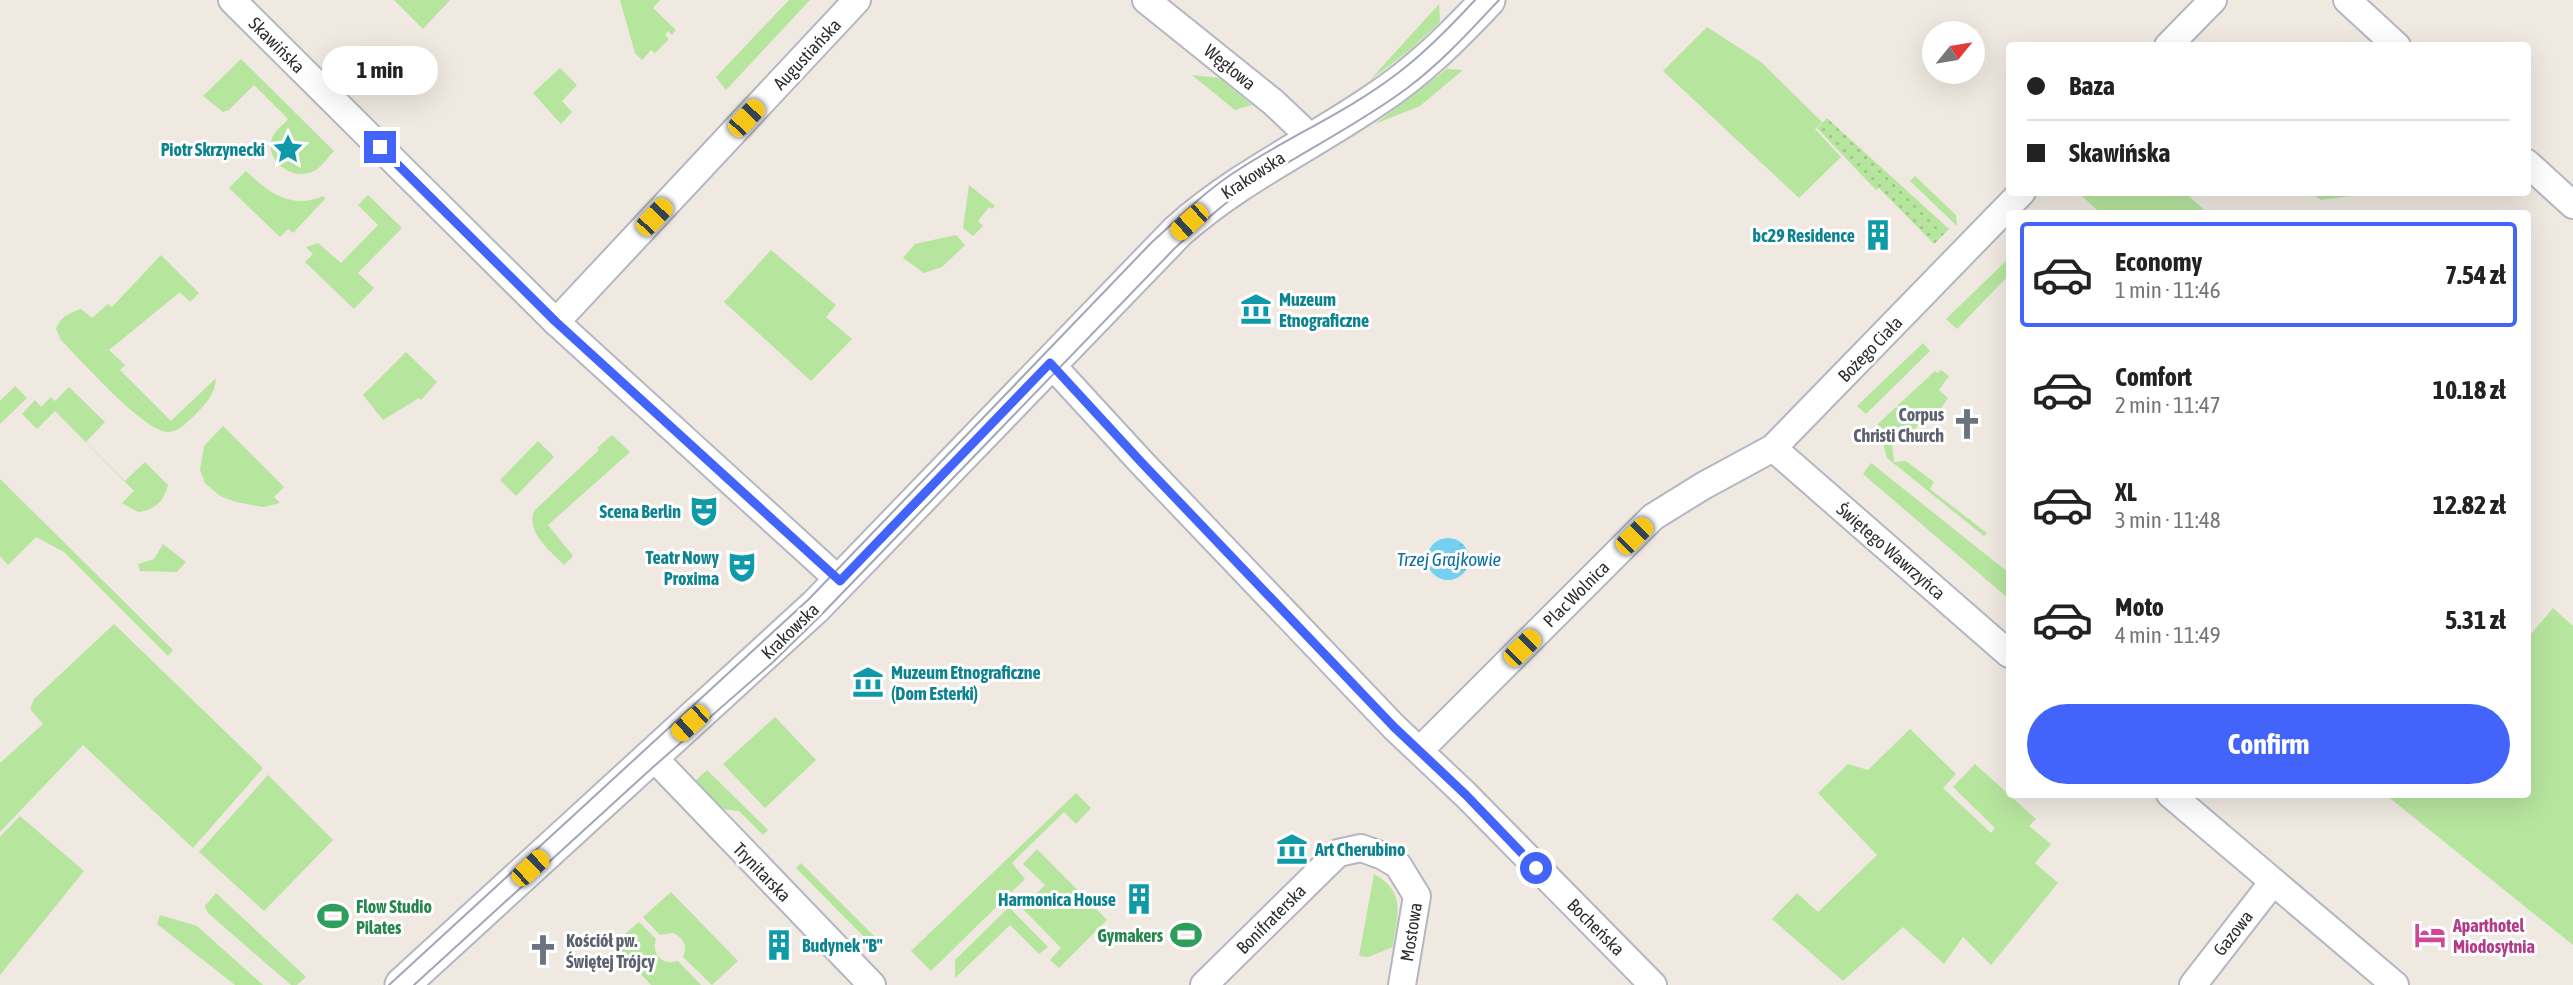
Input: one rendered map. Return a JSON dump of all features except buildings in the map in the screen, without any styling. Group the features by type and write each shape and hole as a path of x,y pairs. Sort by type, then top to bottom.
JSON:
{"street":[{"name":"Skawińska","path":"232,0 556,322 840,581"},
{"name":"Augustiańska","path":"556,322 857,0"},
{"name":"Węgłowa","path":"1146,0 1273,102 1311,138"},
{"name":"Krakowska","path":"402,985 766,654 1197,214 1249,176 1375,101 1449,42 1488,0"},
{"path":"2172,42 2213,0"},
{"path":"2347,0 2393,42"},
{"path":"2531,167 2573,204"},
{"name":"Bożego Ciała","path":"1703,486 1773,448 2018,196"},
{"path":"1050,363 1384,717 1420,750"},
{"name":"Świętego Wawrzyńca","path":"1773,448 2006,651"},
{"name":"Plac Wolnica","path":"1420,750 1653,517 1703,486"},
{"name":"Bocheńska","path":"1420,750 1653,985"},
{"name":"Trynitarska","path":"653,757 873,985"},
{"path":"2175,798 2395,985"},
{"name":"Mostowa","path":"1338,853 1361,848 1383,856 1398,865 1418,895 1402,985"},
{"name":"Bonifraterska","path":"1204,985 1338,853"},
{"name":"Gazowa","path":"2193,985 2273,882"}],"green space":[{"path":"394,0 450,0 423,29"},
{"path":"620,0 660,0 653,8 676,30 672,35 668,31 665,35 669,39 655,53 651,50 642,60 635,53"},
{"path":"789,0 810,0 726,90 716,77"},
{"path":"1439,4 1440,22 1410,50 1370,80"},
{"path":"1707,27 1761,62 1822,122 1815,129 1841,157 1799,198 1663,71"},
{"path":"241,59 334,151 317,169 306,174 297,174 276,161 271,145 273,136 288,119 254,85 229,110 223,112 203,96"},
{"path":"560,68 577,85 562,101 572,112 561,124 533,93"},
{"path":"1447,69 1463,70 1420,106 1375,124"},
{"path":"1192,75 1219,78 1252,105 1235,110"},
{"path":"1827,118 1949,229 1934,244 1879,188 1876,190 1817,128"},
{"path":"246,171 281,197 301,201 323,196 325,199 293,233 288,229 280,237 229,188"},
{"path":"1915,176 1956,215 1957,226 1910,181"},
{"path":"969,185 995,206 992,209 989,207 978,221 983,226 973,236 963,228"},
{"path":"368,195 402,228 358,273 374,288 354,309 305,262 313,254 306,247 318,243 341,263 378,225 358,205"},
{"path":"2082,196 2188,196 2205,210 2097,210"},
{"path":"2316,196 2350,196 2321,200"},
{"path":"956,235 965,245 942,267 924,273 903,258 915,244"},
{"path":"771,250 836,305 826,317 852,339 811,381 724,302"},
{"path":"161,255 199,293 190,302 180,292 109,350 125,365 120,370 171,421 216,378 212,394 203,407 183,426 168,432 157,429 129,408 61,340 56,329 63,318 81,309 92,318 108,304 112,307"},
{"path":"2006,261 2006,278 1957,329 1946,319"},
{"path":"1923,343 1930,351 1866,414 1857,406"},
{"path":"406,352 437,382 421,400 419,398 383,420 363,395"},
{"path":"1941,370 1949,376 1939,390 1948,398 1937,414 1919,416 1919,424 1905,441 1892,443 1894,462 1906,461 1934,482 1930,489 1987,533 1984,536 1887,458 1878,424 1935,371 1937,373"},
{"path":"15,386 27,398 0,424 0,401"},
{"path":"69,387 105,422 86,442 125,481 145,462 168,485 164,496 154,507 138,512 122,503 134,491 55,411 37,429 22,414 35,400 41,407 51,397 55,401"},
{"path":"223,426 284,487 274,497 280,503 263,507 236,502 220,496 205,483 200,470 204,446"},
{"path":"612,435 630,452 548,525 573,556 564,565 536,534 532,519 534,511"},
{"path":"538,441 554,457 516,496 500,480"},
{"path":"1871,463 2006,571 2006,596 1863,474"},
{"path":"0,479 173,650 168,656 64,552 36,537 8,565 0,556"},
{"path":"163,544 186,562 177,572 140,571 138,564 154,559"},
{"path":"2553,608 2573,626 2573,945 2390,798 2531,798 2531,634"},
{"path":"114,624 263,768 193,848 83,745 0,832 0,763 43,724 30,709 34,699"},
{"path":"775,717 816,760 765,808 723,764"},
{"path":"1910,729 1956,774 1943,788 1991,833 1995,828 1953,787 1975,764 2006,792 2006,798 2013,798 2036,819 2029,826 2051,844 2035,863 2058,883 1991,965 1963,937 1944,964 1903,927 1843,981 1772,919 1797,893 1818,912 1877,855 1818,793 1848,764 1868,770"},
{"path":"707,770 768,830 763,835 739,811 721,809 695,781"},
{"path":"268,775 333,840 264,911 199,852"},
{"path":"1076,793 1091,808 1076,824 1064,812 1012,863 1025,879 931,971 911,951"},
{"path":"20,816 84,871 0,975 0,837"},
{"path":"1037,849 1107,920 1059,968 1050,960 1061,948 1022,908 1045,885 1023,864"},
{"path":"801,863 877,939 871,944 796,868"},
{"path":"1374,874 1384,881 1396,897 1393,947 1368,957 1359,956"},
{"path":"671,892 738,961 712,985 683,957 685,946 680,937 673,933 660,935 643,917"},
{"path":"216,893 306,977 297,985 291,985 208,913 205,906"},
{"path":"1009,907 1048,947 1039,954 1010,925 955,978 955,960"},
{"path":"160,915 197,926 263,985 235,985 157,924"},
{"path":"639,922 656,939 655,949 659,958 667,962 678,961 701,985 651,985 613,944"}],"water":[{"name":"Trzej Grajkowie","path":"1448,538 1463,544 1469,559 1463,574 1448,580 1433,574 1427,559 1433,544"}],"tram line":[{"path":"389,985 809,599 1152,242 1215,186 1238,170 1360,99 1398,73 1438,38 1475,0"},
{"path":"414,985 652,768 772,663 1191,233 1247,188 1406,89 1443,58 1499,0"}],"place":[{"name":"Piotr Skrzynecki","path":"288,149"},
{"name":"bc29 Residence","path":"1878,235"},
{"name":"Muzeum Etnograficzne","path":"1256,309"},
{"name":"Corpus Christi Church","path":"1967,424"},
{"name":"Scena Berlin","path":"704,511"},
{"name":"Teatr Nowy Proxima","path":"742,567"},
{"name":"Muzeum Etnograficzne (Dom Esterki)","path":"868,682"},
{"name":"Art Cherubino","path":"1292,849"},
{"name":"Harmonica House","path":"1139,899"},
{"name":"Flow Studio Pilates","path":"333,916"},
{"name":"Gymakers","path":"1186,935"},
{"name":"Aparthotel Miodosytnia","path":"2430,935"},
{"name":"Budynek \"B\"","path":"779,945"},
{"name":"Kościół pw. Świętej Trójcy","path":"543,950"}],"route":[{"path":"380,147 556,322 840,581 1050,363 1394,727 1466,795 1536,868"}]}
